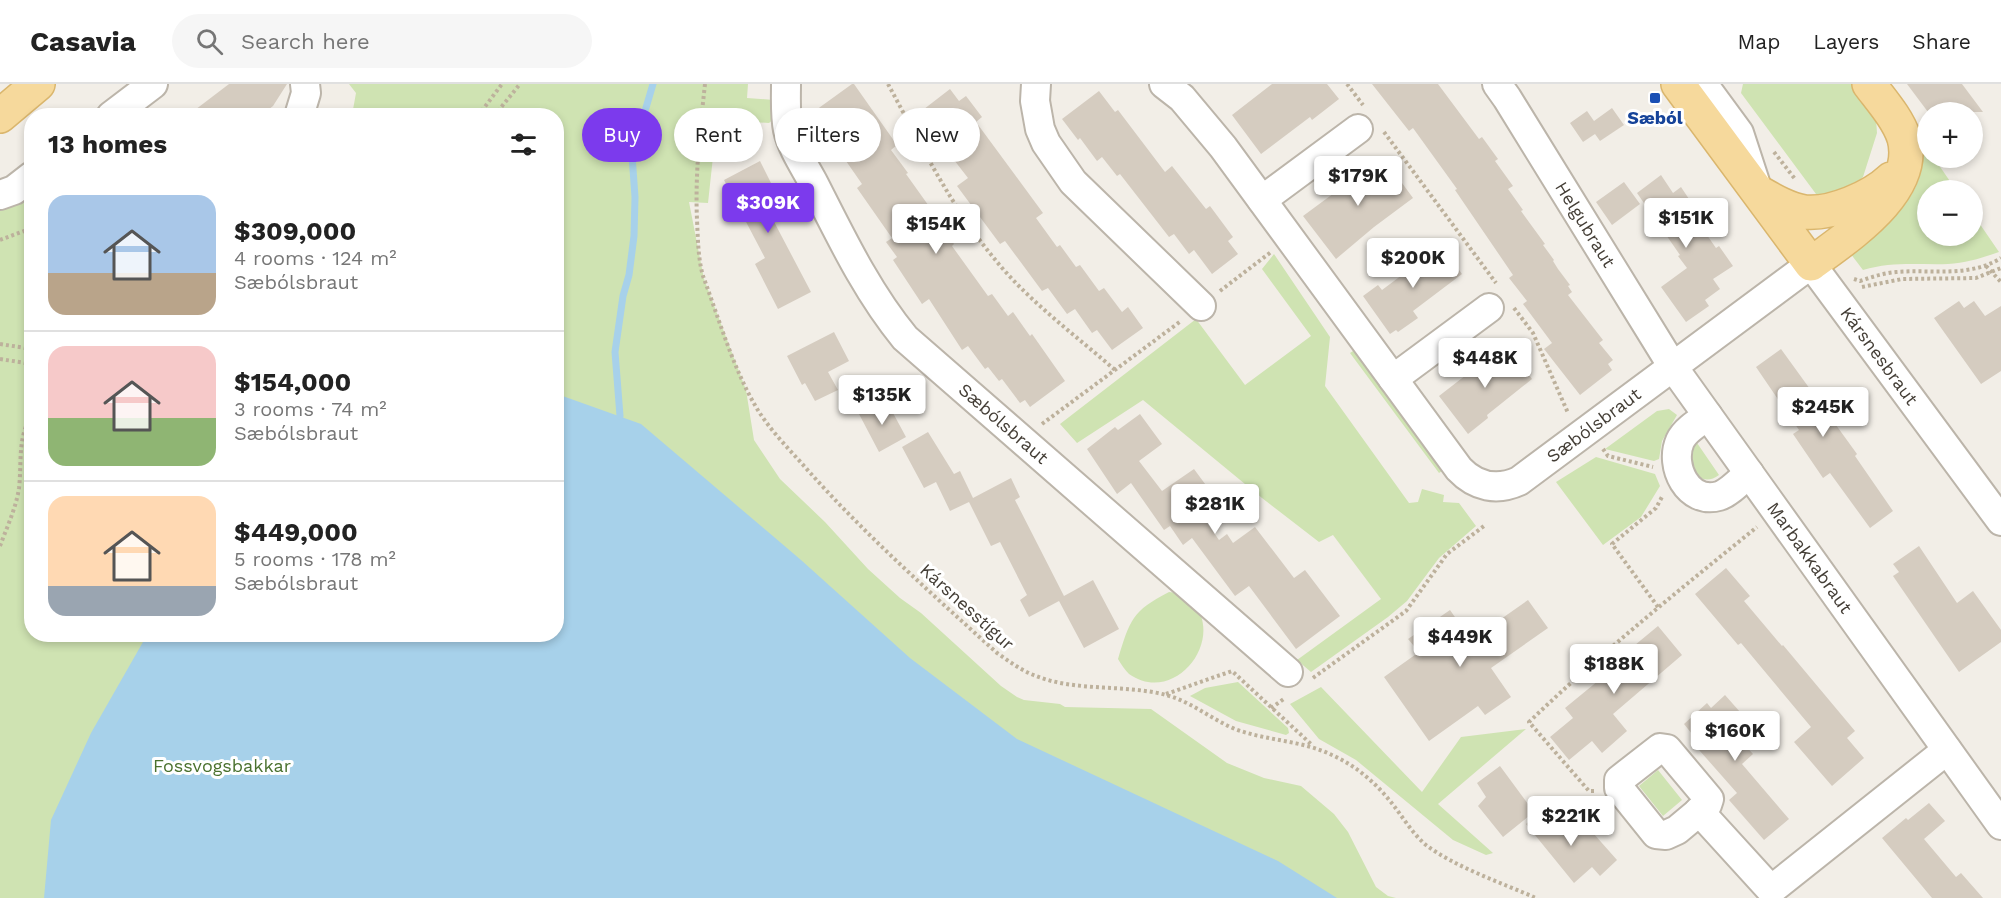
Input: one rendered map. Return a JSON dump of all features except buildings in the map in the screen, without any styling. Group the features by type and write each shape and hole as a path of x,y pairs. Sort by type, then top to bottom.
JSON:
{"main road":[{"path":"0,116 38,84"},
{"name":"Kársnesbraut","path":"1678,84 1811,264"},
{"path":"1811,264 1883,205 1895,188 1905,164 1907,153 1904,136 1869,84"},
{"path":"1758,192 1788,208 1818,212 1842,206 1866,196 1889,181 1905,164"}],"street":[{"path":"122,108 153,84"},
{"path":"301,108 306,93 304,84"},
{"name":"Sæbólsbraut","path":"786,84 788,132 831,218 888,318 918,350 1296,682"},
{"path":"1036,84 1035,101 1040,129 1046,143 1073,182 1201,306"},
{"name":"Sæbólsbraut","path":"1164,84 1194,111 1466,476 1482,485 1501,487 1519,481 1811,264"},
{"name":"Helgubraut","path":"1497,84 1673,367"},
{"name":"Kársnesbraut","path":"1703,84 1739,133 1758,192"},
{"path":"1262,201 1368,122"},
{"path":"0,195 14,190 24,183"},
{"name":"Kársnesbraut","path":"1811,264 2001,521"},
{"path":"1394,379 1500,300"},
{"name":"Marbakkabraut","path":"1673,367 2001,825"},
{"path":"1708,416 1695,424 1681,439 1673,472 1688,489 1704,497 1720,496 1749,473"},
{"path":"1660,748 1667,749 1708,799 1707,805 1699,811 1677,830 1666,835 1656,834 1619,788 1619,780 1660,748"},
{"path":"1699,811 1771,890 1947,750"}],"path":[{"path":"484,108 502,84"},
{"path":"501,108 520,84"},
{"name":"Kársnesstígur","path":"705,84 696,162 699,260 746,388 769,426 828,493 887,553 997,653 1018,668 1038,677 1056,681 1166,694 1189,703 1235,729 1313,747 1333,755 1353,766 1372,781 1425,844 1453,861 1536,898"},
{"path":"888,84 946,192 993,258 1033,299 1115,370"},
{"path":"1347,84 1368,122 1500,300 1533,333 1569,414"},
{"path":"0,240 24,231"},
{"path":"1021,440 1278,247 1292,267 1304,257"},
{"path":"1850,275 1860,281 1895,272 1968,271 1986,266 2001,258"},
{"path":"1986,266 2001,282"},
{"path":"1862,287 1902,279 1967,279 1992,273 2001,268"},
{"path":"0,345 24,348"},
{"path":"0,359 24,363"},
{"path":"0,546 16,501 24,432"},
{"path":"1600,444 1608,456 1673,472 1656,507 1612,544 1658,608"},
{"path":"1619,788 1589,791 1528,722 1658,608 1760,525"},
{"path":"1271,708 1296,682 1406,611 1447,554 1485,526"},
{"path":"1166,694 1232,671 1313,747"}],"green space":[{"name":"Fossvogsbakkar","path":"349,84 748,84 747,98 774,100 775,118 769,123 763,123 763,108 674,108 674,162 712,162 708,203 689,202 704,279 746,390 754,440 780,479 825,522 868,569 900,598 921,613 1001,686 1017,697 1024,700 1060,704 1065,707 1151,709 1227,763 1264,778 1301,786 1334,814 1348,832 1376,887 1388,896 1396,898 0,898 0,210 24,201 24,642 564,642 564,108 353,108 356,93"},
{"path":"1743,84 1852,84 1876,119 1877,133 1863,177 1847,191 1832,199 1816,194 1741,93"},
{"path":"1941,168 1949,180 1918,180 1921,169"},
{"path":"1917,184 1917,246 1983,246 1983,229 1999,252 1955,263 1895,264 1863,270 1850,253 1894,216"},
{"path":"1274,254 1330,337 1325,386 1409,503 1418,502 1422,489 1444,495 1443,502 1459,503 1476,526 1439,558 1407,601 1311,672 1297,660 1381,599 1333,535 1319,542 1143,400 1077,443 1060,424 1196,319 1245,385 1311,336 1262,269"},
{"path":"1356,349 1445,469 1439,473 1350,353"},
{"path":"1669,409 1677,415 1662,441 1659,459 1654,461 1605,449 1657,411"},
{"path":"1695,440 1719,475 1707,479 1701,478 1692,471 1688,454"},
{"path":"1596,457 1655,474 1660,486 1641,517 1603,545 1556,482"},
{"path":"1169,592 1188,596 1202,618 1203,634 1199,650 1190,665 1178,676 1163,682 1146,682 1129,674 1118,659 1134,618 1147,605"},
{"path":"1238,682 1288,728 1289,733 1286,735 1236,721 1190,696 1205,688"},
{"path":"1321,687 1422,792 1461,737 1526,729 1438,804 1493,853 1486,855 1453,840 1356,760 1319,739 1290,704"},
{"path":"1658,770 1682,800 1663,816 1639,786"}],"water":[{"path":"564,396 641,424 801,560 910,658 1017,739 1278,861 1337,898 44,898 51,820 91,733 143,642 564,642"}],"waterway":[{"path":"620,416 615,352 634,236 635,197 632,155 653,84"}],"place":[{"name":"Sæból","path":"1655,98"}]}
